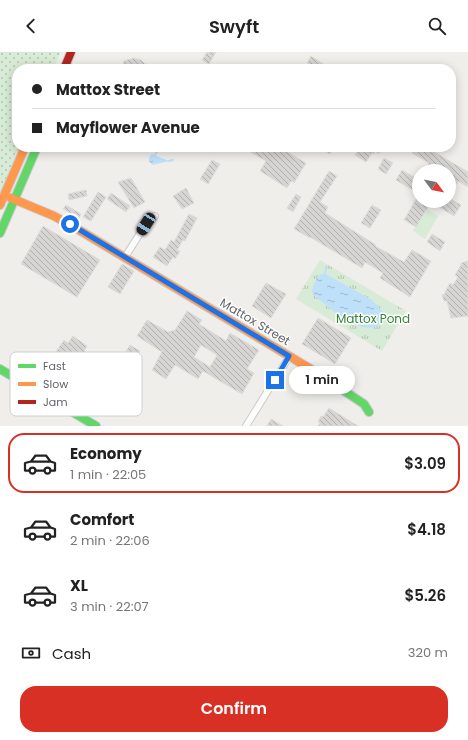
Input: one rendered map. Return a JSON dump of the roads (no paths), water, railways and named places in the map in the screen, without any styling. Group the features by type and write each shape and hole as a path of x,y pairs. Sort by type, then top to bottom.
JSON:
{"main road":[{"path":"60,64 65,52"},
{"path":"66,64 71,52"},
{"path":"72,64 78,52"},
{"path":"0,205 23,152"},
{"path":"0,233 29,152"},
{"path":"0,219 12,199 35,152"},
{"name":"Mattox Street","path":"12,199 39,209 64,221 125,257 289,356 364,404 368,412"},
{"path":"0,369 10,375"},
{"path":"79,416 96,426"}],"street":[{"path":"125,257 146,224 155,216"},
{"path":"246,426 289,356"}],"water":[{"path":"152,154 169,161 153,165 149,160"},
{"name":"Mattox Pond","path":"324,273 372,300 384,313 384,322 376,327 357,325 337,314 313,295 312,291 316,280"}],"waterway":[{"path":"169,161 173,160"},
{"path":"325,273 326,268"}]}
